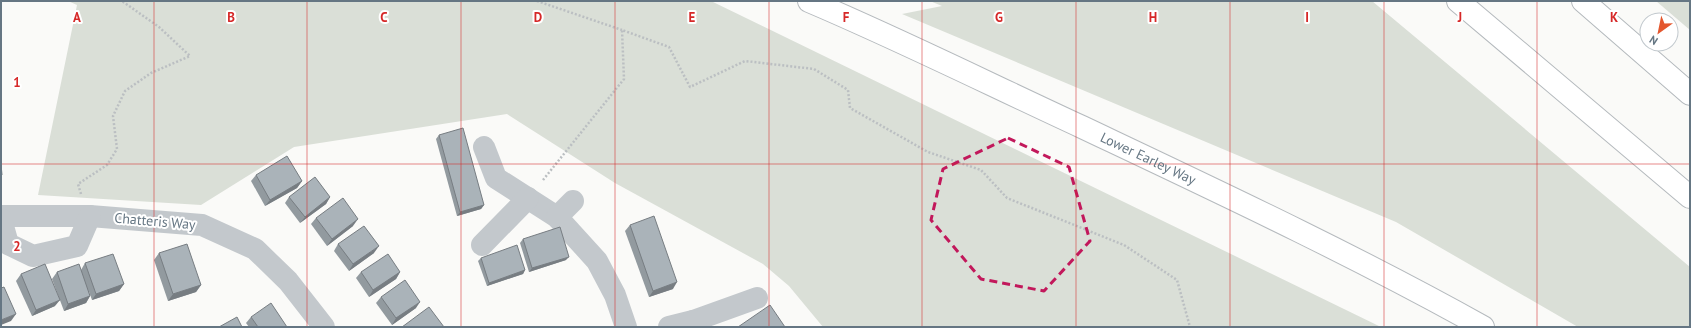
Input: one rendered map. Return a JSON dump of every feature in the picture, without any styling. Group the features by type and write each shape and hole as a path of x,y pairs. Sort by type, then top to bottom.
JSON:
{"main road":[{"name":"Lower Earley Way","path":"809,1 1000,87 1244,202 1418,291 1483,327"},
{"path":"1458,1 1690,197"},
{"path":"1583,1 1690,94"}],"street":[{"path":"484,147 496,178 557,217 597,261 615,295 626,327"},
{"path":"482,245 528,198"},
{"path":"557,217 572,201"},
{"name":"Chatteris Way","path":"1,216 85,216 202,225 255,249 288,281 324,327"},
{"path":"1,219 8,244 33,256 77,246 85,216"},
{"path":"669,327 694,324 757,298"}],"path":[{"path":"85,216 83,198 78,184 107,165 117,149 113,116 124,91 151,73 190,56 159,27 122,1"},
{"path":"537,1 669,47 690,87 745,61 814,69 848,90 850,108 928,152 981,170 1007,198 1124,245 1177,280 1190,327"},
{"path":"528,198 624,79 622,30"}],"highlighted area":[{"path":"1008,138 1069,167 1090,241 1044,291 981,279 931,220 943,169"}],"shaded area":[{"path":"68,1 711,1 1381,327 823,327 789,286 763,264 615,183 507,114 294,147 201,205 38,195 77,5"},
{"path":"930,1 1372,1 1690,267 1690,327 1578,327 1396,222 902,14 942,6"},
{"path":"1656,1 1690,1 1690,30 1679,21 1679,12 1669,12"}],"building":[{"path":"463,128 484,205 460,212 439,135"},
{"path":"287,156 302,181 270,200 256,175"},
{"path":"315,177 330,197 305,217 289,197"},
{"path":"343,198 358,219 332,239 316,218"},
{"path":"654,216 677,282 653,291 630,225"},
{"path":"364,226 379,246 353,264 338,244"},
{"path":"560,227 569,257 532,268 523,239"},
{"path":"187,244 201,285 173,294 159,253"},
{"path":"517,245 525,270 489,283 481,258"},
{"path":"113,254 124,284 96,294 85,263"},
{"path":"388,254 400,272 373,290 361,272"},
{"path":"45,264 60,300 36,310 21,274"},
{"path":"79,264 90,296 68,304 57,272"},
{"path":"405,280 420,302 396,318 381,297"},
{"path":"4,287 16,314 1,320 1,288"},
{"path":"271,303 287,327 258,327 251,317"},
{"path":"770,305 785,327 738,327"},
{"path":"429,307 444,327 402,327"},
{"path":"237,317 242,327 219,327"}]}
